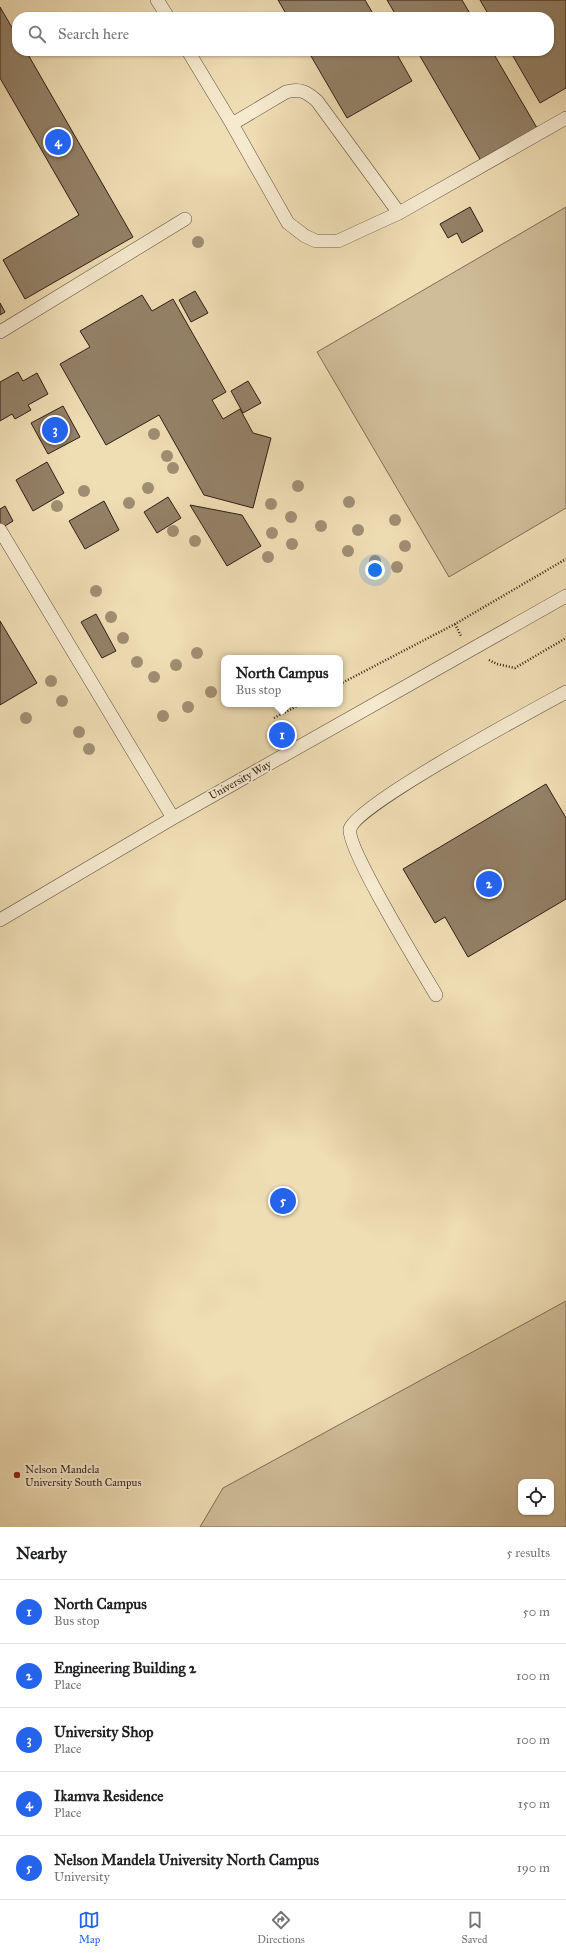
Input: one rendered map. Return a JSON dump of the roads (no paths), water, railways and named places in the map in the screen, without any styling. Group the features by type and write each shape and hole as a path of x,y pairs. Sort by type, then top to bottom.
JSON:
{"lane":[{"path":"158,0 165,12"},
{"path":"191,56 232,124 288,223 305,236 316,241 338,241 399,213 566,118"},
{"path":"232,124 286,92 295,90 307,92 317,101 399,213"},
{"path":"0,332 185,220"},
{"path":"0,530 172,818"},
{"name":"University Way","path":"0,920 172,818 566,596"},
{"path":"436,995 370,879 353,846 350,829 355,820 372,806 465,748 566,692"}],"place":[{"name":"Ikamva Residence","path":"58,142"},
{"name":"University Shop","path":"55,430"},
{"name":"North Campus","path":"282,735"},
{"name":"Engineering Building 2","path":"489,884"},
{"name":"Nelson Mandela University North Campus","path":"283,1201"},
{"name":"Nelson Mandela University South Campus","path":"17,1475"}]}
